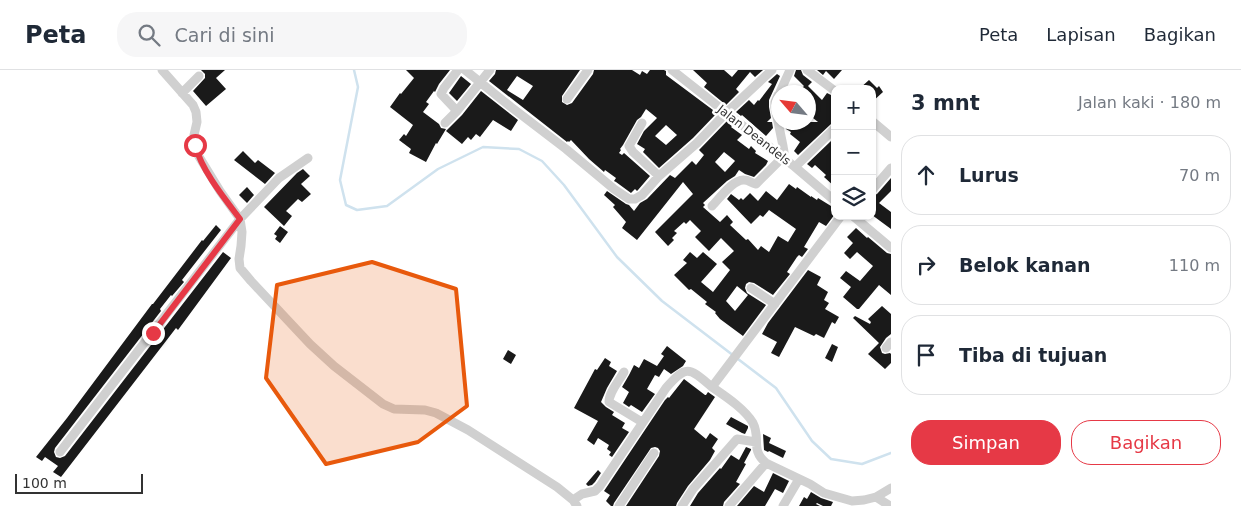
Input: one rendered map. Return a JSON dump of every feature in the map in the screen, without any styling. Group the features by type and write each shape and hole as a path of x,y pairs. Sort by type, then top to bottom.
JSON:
{"street":[{"path":"162,70 193,105 198,122 194,135 198,155 240,219 242,232 240,268 310,344 334,366 383,404 394,409 425,410 436,413 468,430 557,487 575,503 582,494 595,491 600,486 666,388 677,376 688,371 696,374 741,410 752,422 756,431 756,450 760,458 766,462 824,493 852,501 876,497 891,488"},
{"path":"457,111 441,94 458,70"},
{"path":"465,70 629,199 635,199 642,195 659,176 697,143 772,70"},
{"path":"446,123 490,70"},
{"path":"567,100 588,70"},
{"name":"Jalan Deandels","path":"672,70 831,198"},
{"path":"783,85 790,70"},
{"path":"807,70 831,88"},
{"path":"182,93 200,76"},
{"path":"642,123 629,146 659,176"},
{"path":"876,124 891,137"},
{"path":"712,206 733,184 741,180 756,184 782,158 784,152 780,130"},
{"path":"795,167 833,130"},
{"path":"60,452 240,219 279,178 308,158"},
{"path":"876,185 891,168"},
{"path":"712,387 838,220"},
{"path":"858,220 891,248"},
{"path":"751,288 774,304"},
{"path":"624,372 608,401 642,422"},
{"path":"682,506 693,489 735,440 756,442"},
{"path":"619,506 654,453"},
{"path":"729,506 766,462"},
{"path":"783,506 799,479"},
{"path":"876,497 890,506"}],"highlighted area":[{"path":"372,262 456,289 467,406 418,442 326,464 266,378 277,285"}],"building":[{"path":"201,70 225,70 216,78 226,89 206,106 193,91 205,78 205,74"},
{"path":"406,70 450,70 426,102 429,104 423,112 439,124 441,128 446,129 426,162 409,153 411,149 399,140 404,134 406,136 413,125 390,107 414,78"},
{"path":"496,70 580,70 562,96 562,102 567,105 572,103 594,70 632,70 640,75 642,71 647,74 650,70 664,70 666,75 717,113 693,138 659,168 643,152 645,149 637,144 644,131 657,118 646,109 637,120 619,153 622,155 624,153 650,176 637,191 635,189 631,193 614,181 616,178 605,170 604,172 589,159 571,140 567,142 489,81","holes":["517,76 533,86 523,100 507,90","666,125 677,135 666,145 655,136"]},
{"path":"693,70 724,70 732,77 738,70 763,70 755,77 750,72 736,89 739,92 726,105 704,87 707,83"},
{"path":"796,70 801,70 803,75 812,82 809,85 803,85 794,76"},
{"path":"817,70 842,70 834,79 826,71 823,75"},
{"path":"777,74 780,76 776,85 771,85 768,82"},
{"path":"461,76 471,84 457,101 449,93"},
{"path":"869,80 874,85 863,85"},
{"path":"771,85 769,107 771,118 767,122 771,122 771,130 766,136 736,112 749,100 754,105"},
{"path":"879,86 883,92 876,98 876,87"},
{"path":"481,91 518,120 511,131 493,120 480,137 476,134 471,140 468,137 462,144 446,131 462,115"},
{"path":"827,93 831,95 831,124 798,155 794,151 800,142 788,130 816,130 816,122 818,122 816,120 816,94 822,100"},
{"path":"727,121 731,127 742,135 737,140 749,149 751,146 756,151 755,153 768,161 754,177 739,170 735,176 703,203 705,205 703,207 720,222 727,215 733,222 730,225 746,240 748,239 758,250 761,246 769,252 778,236 788,242 796,229 769,210 763,217 760,215 751,224 727,199 731,194 739,200 741,198 743,200 750,193 758,201 766,191 777,200 789,184 831,206 831,219 826,226 819,222 804,247 808,249 802,257 799,255 797,257 787,272 790,274 773,295 754,283 749,282 746,284 747,293 766,305 743,336 720,319 716,312 705,304 707,302 691,289 689,290 674,275 687,263 683,260 690,252 697,258 703,252 717,264 701,282 713,292 730,270 722,262 734,251 721,238 709,251 695,237 701,231 690,220 686,224 684,222 674,231 677,233 672,238 674,240 668,246 655,232 693,194 683,182 637,240 622,228 626,222 613,207 615,205 604,195 607,191 629,205 634,211 670,175 675,178 692,161 696,165 704,155 699,150","holes":["724,152 735,161 725,172 715,162","737,286 748,295 735,311 726,301"]},
{"path":"831,141 831,183 824,177 826,175 815,165 812,168 807,164"},
{"path":"243,151 255,163 258,160 275,173 265,184 234,160"},
{"path":"303,169 310,176 301,184 311,194 302,202 298,199 286,211 292,216 284,226 264,207"},
{"path":"891,178 891,191 879,203 891,212 891,229 876,218 877,194"},
{"path":"247,187 254,195 247,203 239,195"},
{"path":"216,225 221,230 182,280 184,282 160,309 161,311 55,448 56,457 65,456 223,252 231,258 178,330 176,328 61,477 53,472 58,466 45,457 42,461 36,457 152,304"},
{"path":"280,226 288,232 280,243 275,239 277,236 274,234"},
{"path":"856,228 887,253 891,254 891,295 879,285 859,309 843,297 851,287 840,278 846,271 860,281 873,266 857,252 850,259 844,253 853,243 847,237"},
{"path":"808,270 821,277 817,285 828,292 824,300 829,303 825,309 839,317 835,324 832,322 824,338 816,334 814,336 795,327 779,357 771,353 777,342 762,334 768,323"},
{"path":"882,306 891,314 891,334 880,347 882,353 891,354 891,363 885,369 868,354 879,343 853,318 855,316 870,324 871,322 868,319"},
{"path":"832,344 838,347 832,362 825,358"},
{"path":"667,346 686,361 683,366 671,374 664,369 659,377 655,375 647,389 655,394 642,412 631,405 629,407 623,403 629,392 622,387 634,365 639,368 644,359 657,366 664,356 661,354"},
{"path":"508,350 516,355 511,364 503,359"},
{"path":"605,358 611,362 609,366 617,371 601,402 614,412 612,415 625,423 622,428 629,432 612,457 609,455 611,452 607,449 609,445 598,438 594,445 587,440 598,421 574,408 595,369 597,370"},
{"path":"684,379 705,395 708,392 715,397 694,429 706,439 710,433 718,439 712,448 715,451 710,460 688,486 676,506 626,506 659,456 660,451 658,448 651,448 613,506 611,506 606,501 610,495 604,491 665,400 669,398"},
{"path":"731,417 748,426 745,434 726,424"},
{"path":"763,434 771,438 769,443 786,451 783,458 764,450"},
{"path":"746,447 751,450 736,482 740,484 724,502 723,506 690,506 698,493 721,469 731,455 739,460"},
{"path":"598,470 601,473 592,485 588,486 586,484"},
{"path":"773,473 789,481 783,493 775,489 765,506 737,506 754,486 764,492"},
{"path":"811,492 833,502 831,506 823,506 817,503 820,506 799,506 804,497 807,499"}],"waterway":[{"path":"354,70 358,87 340,180 346,205 357,210 387,206 438,169 483,147 519,149 542,161 564,185 617,257 662,301 776,388 812,441 831,459 862,464 891,453"}],"route":[{"path":"153,333 240,219 205,167 195,145"}]}
